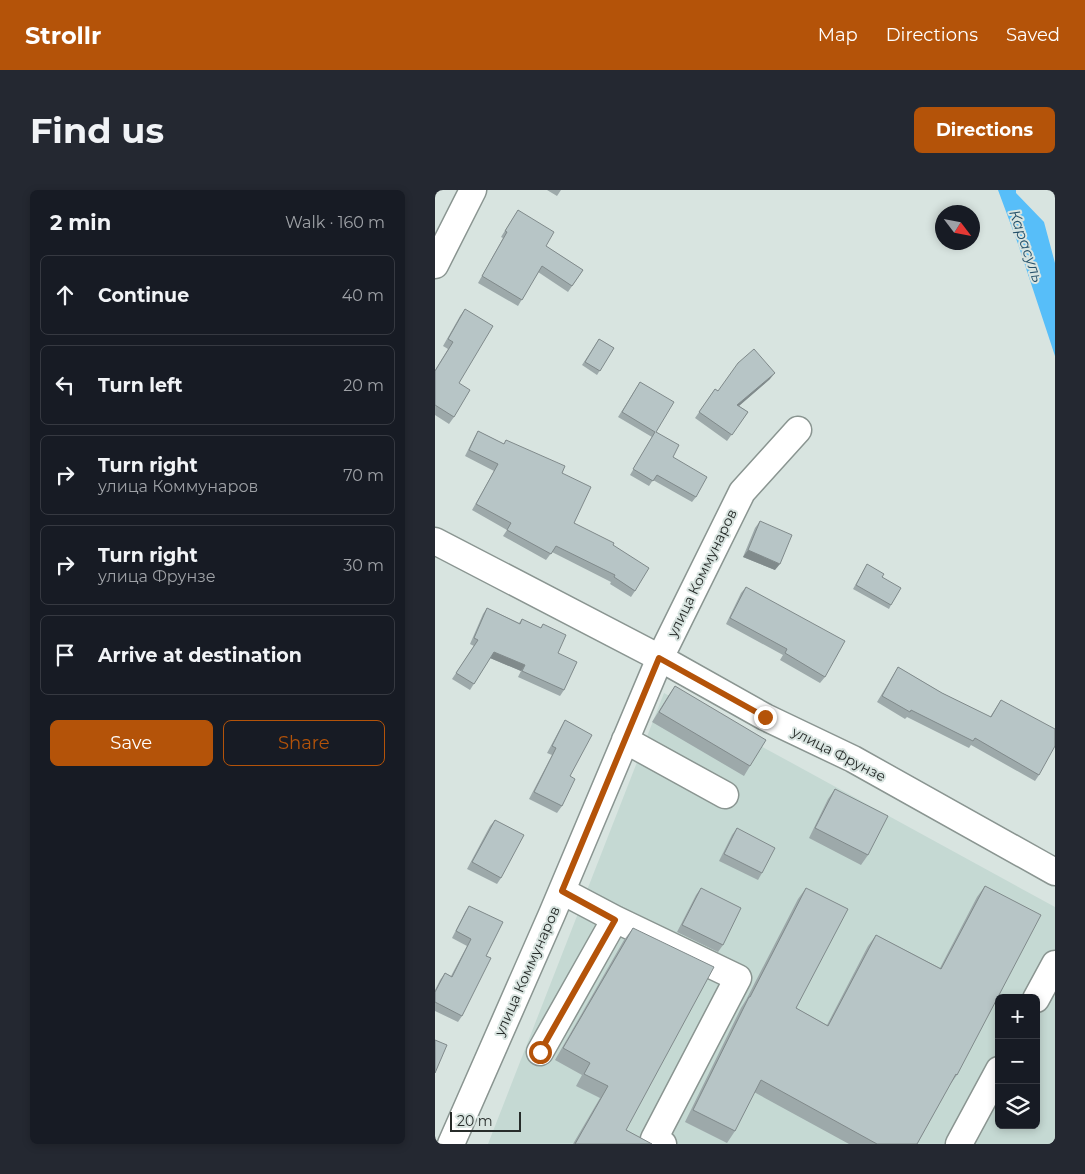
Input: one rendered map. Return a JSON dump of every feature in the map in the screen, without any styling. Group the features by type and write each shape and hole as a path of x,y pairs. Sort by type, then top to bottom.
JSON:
{"street":[{"path":"435,265 473,190"},
{"name":"улица Коммунаров","path":"451,1144 562,891 659,658 742,492 798,430"},
{"name":"улица Фрунзе","path":"435,542 659,658 765,717 853,759 1055,872"},
{"path":"625,740 725,795"},
{"path":"562,891 615,920 738,978 654,1139 663,1144"},
{"path":"540,1052 615,920"},
{"path":"1039,994 1055,964"},
{"path":"959,1144 995,1077"}],"shaded area":[{"path":"664,693 1055,907 1055,1144 488,1144"}],"water":[{"name":"Карасуль","path":"998,190 1016,190 1016,193 1044,222 1055,263 1055,356 1018,244"}],"building":[{"path":"518,210 554,232 546,246 583,270 572,286 542,266 522,300 482,276"},
{"path":"465,309 493,326 459,383 470,390 454,417 435,405 435,371 453,342 448,339"},
{"path":"599,339 614,348 600,371 585,362"},
{"path":"754,349 775,373 737,405 748,412 732,435 699,412 715,389 718,391 738,363"},
{"path":"640,382 674,402 656,432 679,445 673,457 707,477 696,497 657,475 653,481 633,469 655,432 622,412"},
{"path":"478,431 504,444 506,440 565,466 562,473 591,487 574,523 614,543 613,545 649,568 635,591 614,577 615,575 556,546 551,554 507,530 511,523 476,504 498,464 469,450"},
{"path":"760,521 792,535 780,564 748,550"},
{"path":"867,564 884,574 882,577 901,588 891,605 856,585"},
{"path":"746,587 845,641 825,677 785,653 787,649 730,618"},
{"path":"487,608 520,624 522,619 541,628 543,624 566,635 558,653 577,662 564,690 522,671 525,665 494,652 474,684 456,673 478,640 474,638"},
{"path":"898,667 942,693 991,717 1001,700 1055,729 1055,746 1039,775 975,738 973,741 911,710 910,712 882,696"},
{"path":"675,686 766,740 750,766 659,712"},
{"path":"565,720 592,735 570,776 575,779 562,806 534,792 556,748 552,746"},
{"path":"835,789 888,816 868,855 815,828"},
{"path":"495,820 524,835 501,878 472,862"},
{"path":"737,828 775,848 762,873 724,854"},
{"path":"985,886 1041,915 1000,994 995,994 995,1003 957,1075 917,1144 877,1144 761,1080 735,1131 693,1110 806,888 848,909 796,1008 828,1026 876,935 941,969"},
{"path":"701,888 741,908 723,945 682,925"},
{"path":"469,906 503,922 486,956 491,958 462,1016 435,1002 435,992 445,973 452,977 471,939 456,931"},
{"path":"633,928 714,967 626,1130 652,1144 575,1144 608,1086 584,1074 590,1063 563,1048"},
{"path":"435,1040 447,1045 435,1073"}],"route":[{"path":"540,1052 615,920 562,891 659,658 765,717"}]}
